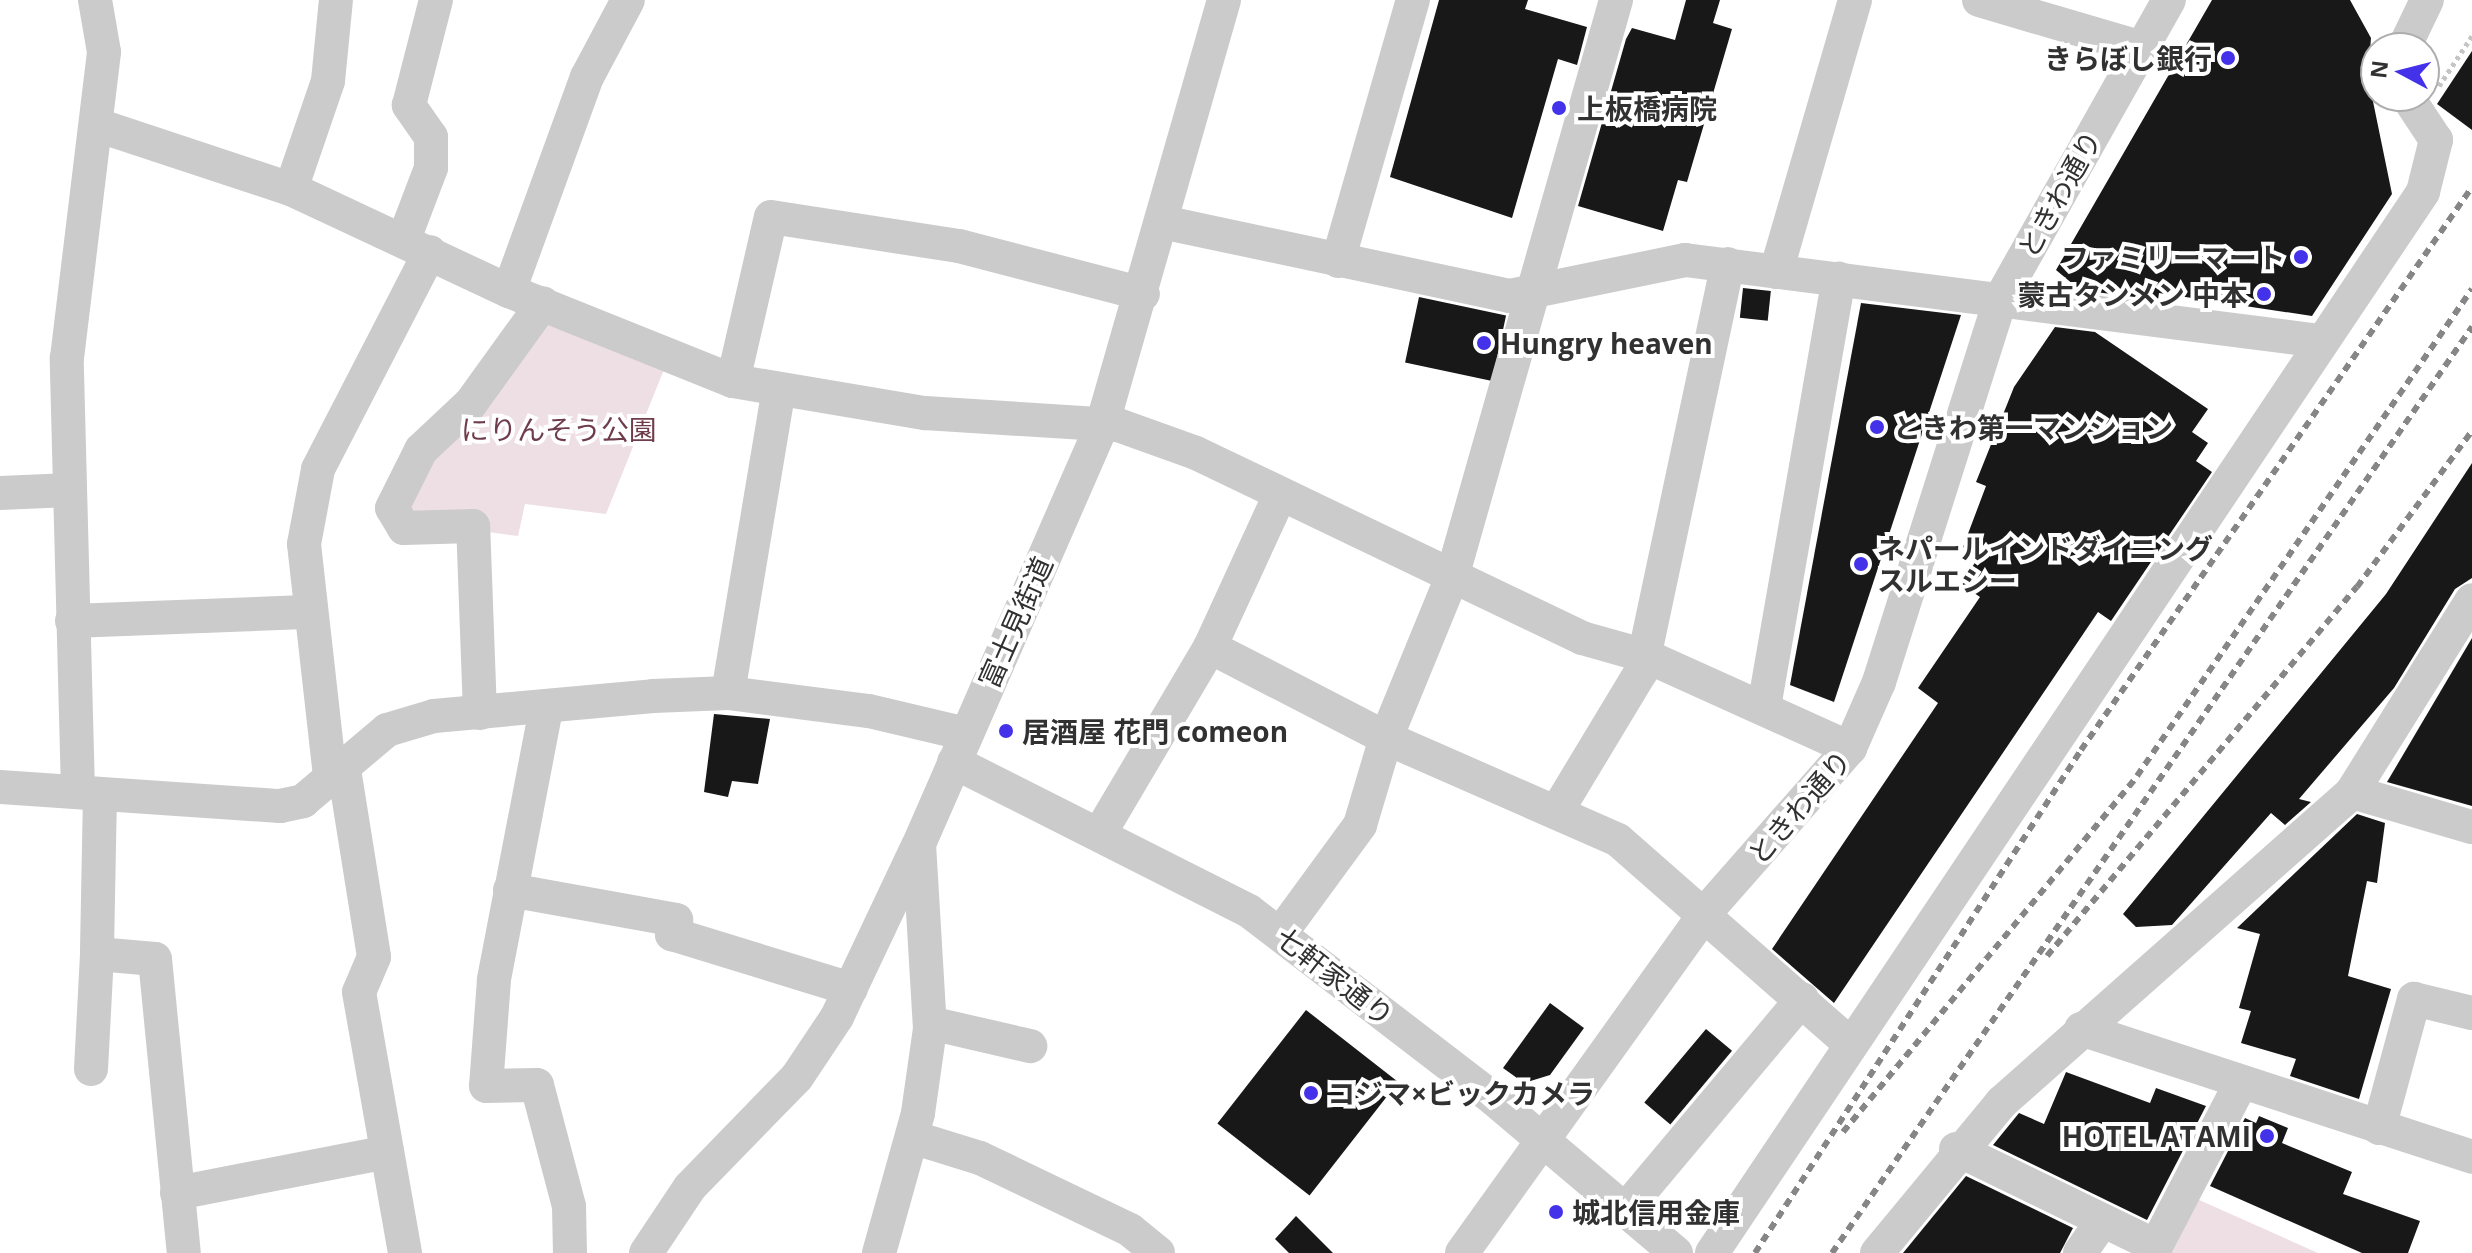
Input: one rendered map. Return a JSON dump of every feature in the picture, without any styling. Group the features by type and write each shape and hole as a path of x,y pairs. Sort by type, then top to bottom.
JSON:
{"street":[{"path":"91,1069 97,954 89,793 72,621 69,327 104,52 95,0"},
{"path":"291,189 328,81 336,0"},
{"path":"405,1253 359,992 374,957 337,769 311,612 304,544 318,469 417,246 431,168 431,137 409,105 436,0"},
{"path":"509,291 587,77 628,0"},
{"name":"富士見街道","path":"879,1253 912,1137 930,1023 919,844 1103,422 1143,294 1224,0"},
{"path":"1338,261 1413,0"},
{"path":"1281,933 1360,825 1386,738 1452,577 1616,0"},
{"path":"1776,272 1855,0"},
{"path":"1979,0 2139,47"},
{"name":"ときわ通り","path":"1462,1253 1541,1138 1705,913 1850,748 1879,682 2001,298 2139,47 2169,0"},
{"path":"2409,32 2417,3"},
{"path":"1712,1253 2320,341 2423,192 2436,140 2426,112"},
{"path":"97,125 291,189 509,291 733,381 778,393 925,413 1103,422 1196,453 1582,638 1646,656 1850,748"},
{"path":"733,381 771,217 959,246 1143,294"},
{"path":"1162,222 1510,296 1535,286 1685,260 2320,341"},
{"path":"1557,811 1646,656 1728,264"},
{"path":"1764,707 1839,279"},
{"path":"480,713 473,526 404,528 392,508 421,450 471,403 543,303"},
{"path":"728,693 778,393"},
{"path":"0,493 70,490"},
{"path":"1100,833 1210,647 1280,495"},
{"path":"1877,1253 1956,1149 2081,1029 2352,792 2472,600"},
{"path":"72,621 311,612"},
{"path":"1210,647 1386,738 1618,840 1705,913 1851,1045"},
{"name":"七軒家通り","path":"0,787 280,806 303,801 337,769 387,730 480,713 728,693 869,711 960,748 1100,833 1281,933 1541,1138 1676,1253"},
{"path":"546,709 510,890 486,1086 537,1085 569,1206 570,1253"},
{"path":"2352,792 2472,827"},
{"path":"646,1253 690,1187 797,1077 851,989 919,844"},
{"path":"510,890 676,920 672,934 851,989"},
{"path":"97,954 155,959 184,1253"},
{"path":"1626,1209 1802,999"},
{"path":"2379,1128 2414,999 2472,1013"},
{"path":"930,1023 1030,1046"},
{"path":"2081,1029 2472,1157"},
{"path":"1956,1149 2149,1245 2162,1241 2241,1083"},
{"path":"912,1137 980,1158 1141,1248"},
{"path":"177,1193 387,1152"},
{"path":"2080,1253 2102,1222"}],"path":[{"path":"2440,78 2451,68 2472,36"},
{"path":"2451,68 2458,72"}],"green space":[{"name":"にりんそう公園","path":"548,320 665,367 606,514 525,504 518,536 407,521 405,495"},
{"path":"2197,1199 2318,1253 2171,1253"}],"building":[{"path":"1439,0 1528,0 1525,9 1587,27 1577,65 1558,59 1512,218 1390,177"},
{"path":"1686,0 1720,0 1713,23 1732,29 1687,182 1678,180 1663,231 1578,206 1626,39 1632,28 1675,40"},
{"path":"2212,0 2350,0 2368,32 2360,32 2360,112 2375,112 2392,194 2312,316 2159,293 2158,300 2080,290 2056,270"},
{"path":"2472,51 2472,130 2440,106 2440,99"},
{"path":"1743,288 1771,291 1768,321 1740,318"},
{"path":"1419,297 1506,316 1492,381 1405,363"},
{"name":"ときわ第一マンション","path":"1861,303 1961,315 1834,702 1790,685"},
{"path":"2055,327 2095,332 2208,409 2192,432 2208,443 2196,461 2212,472 2111,621 2098,612 1834,1003 1772,949 1938,703 1918,688 1980,597 1961,584 1978,558 1963,547 1986,486 1976,482 2014,387"},
{"path":"2472,463 2472,578 2455,589 2394,688 2299,799 2311,802 2285,825 2271,813 2172,925 2136,927 2123,914 2386,594"},
{"path":"2472,638 2472,806 2387,782"},
{"path":"714,714 770,719 758,784 732,781 728,797 704,792"},
{"path":"2357,814 2385,823 2377,883 2367,881 2348,976 2391,989 2359,1099 2290,1076 2296,1059 2241,1043 2251,1011 2239,1008 2260,934 2237,928"},
{"path":"1550,1003 1584,1028 1550,1075 1524,1083 1503,1068"},
{"path":"1306,1010 1398,1082 1310,1196 1217,1123"},
{"path":"1706,1029 1732,1051 1670,1124 1644,1103"},
{"path":"2066,1072 2150,1103 2156,1088 2206,1106 2147,1220 1993,1145 2019,1113 2044,1124"},
{"path":"2259,1116 2288,1128 2282,1143 2352,1172 2343,1194 2420,1221 2408,1253 2362,1253 2210,1186 2245,1118 2256,1123"},
{"path":"1966,1176 2073,1228 2060,1253 1903,1253"},
{"path":"1296,1216 1333,1253 1289,1253 1275,1239"}],"railway":[{"path":"1755,1253 2081,750 2472,187"},
{"path":"1843,1132 2137,776 2472,289"},
{"path":"1832,1253 2472,327"},
{"path":"2047,956 2357,587 2472,431"}],"place":[{"name":"きらぼし銀行","path":"2228,58"},
{"name":"上板橋病院","path":"1559,108"},
{"name":"ファミリーマート","path":"2301,257"},
{"name":"蒙古タンメン 中本","path":"2264,294"},
{"name":"Hungry heaven","path":"1484,343"},
{"name":"ときわ第一マンション","path":"1877,427"},
{"name":"ネパールインドダイニング スルエシー","path":"1861,564"},
{"name":"居酒屋 花門 comeon","path":"1006,731"},
{"name":"コジマ×ビックカメラ","path":"1311,1093"},
{"name":"HOTEL ATAMI","path":"2267,1136"},
{"name":"城北信用金庫","path":"1556,1212"}]}
